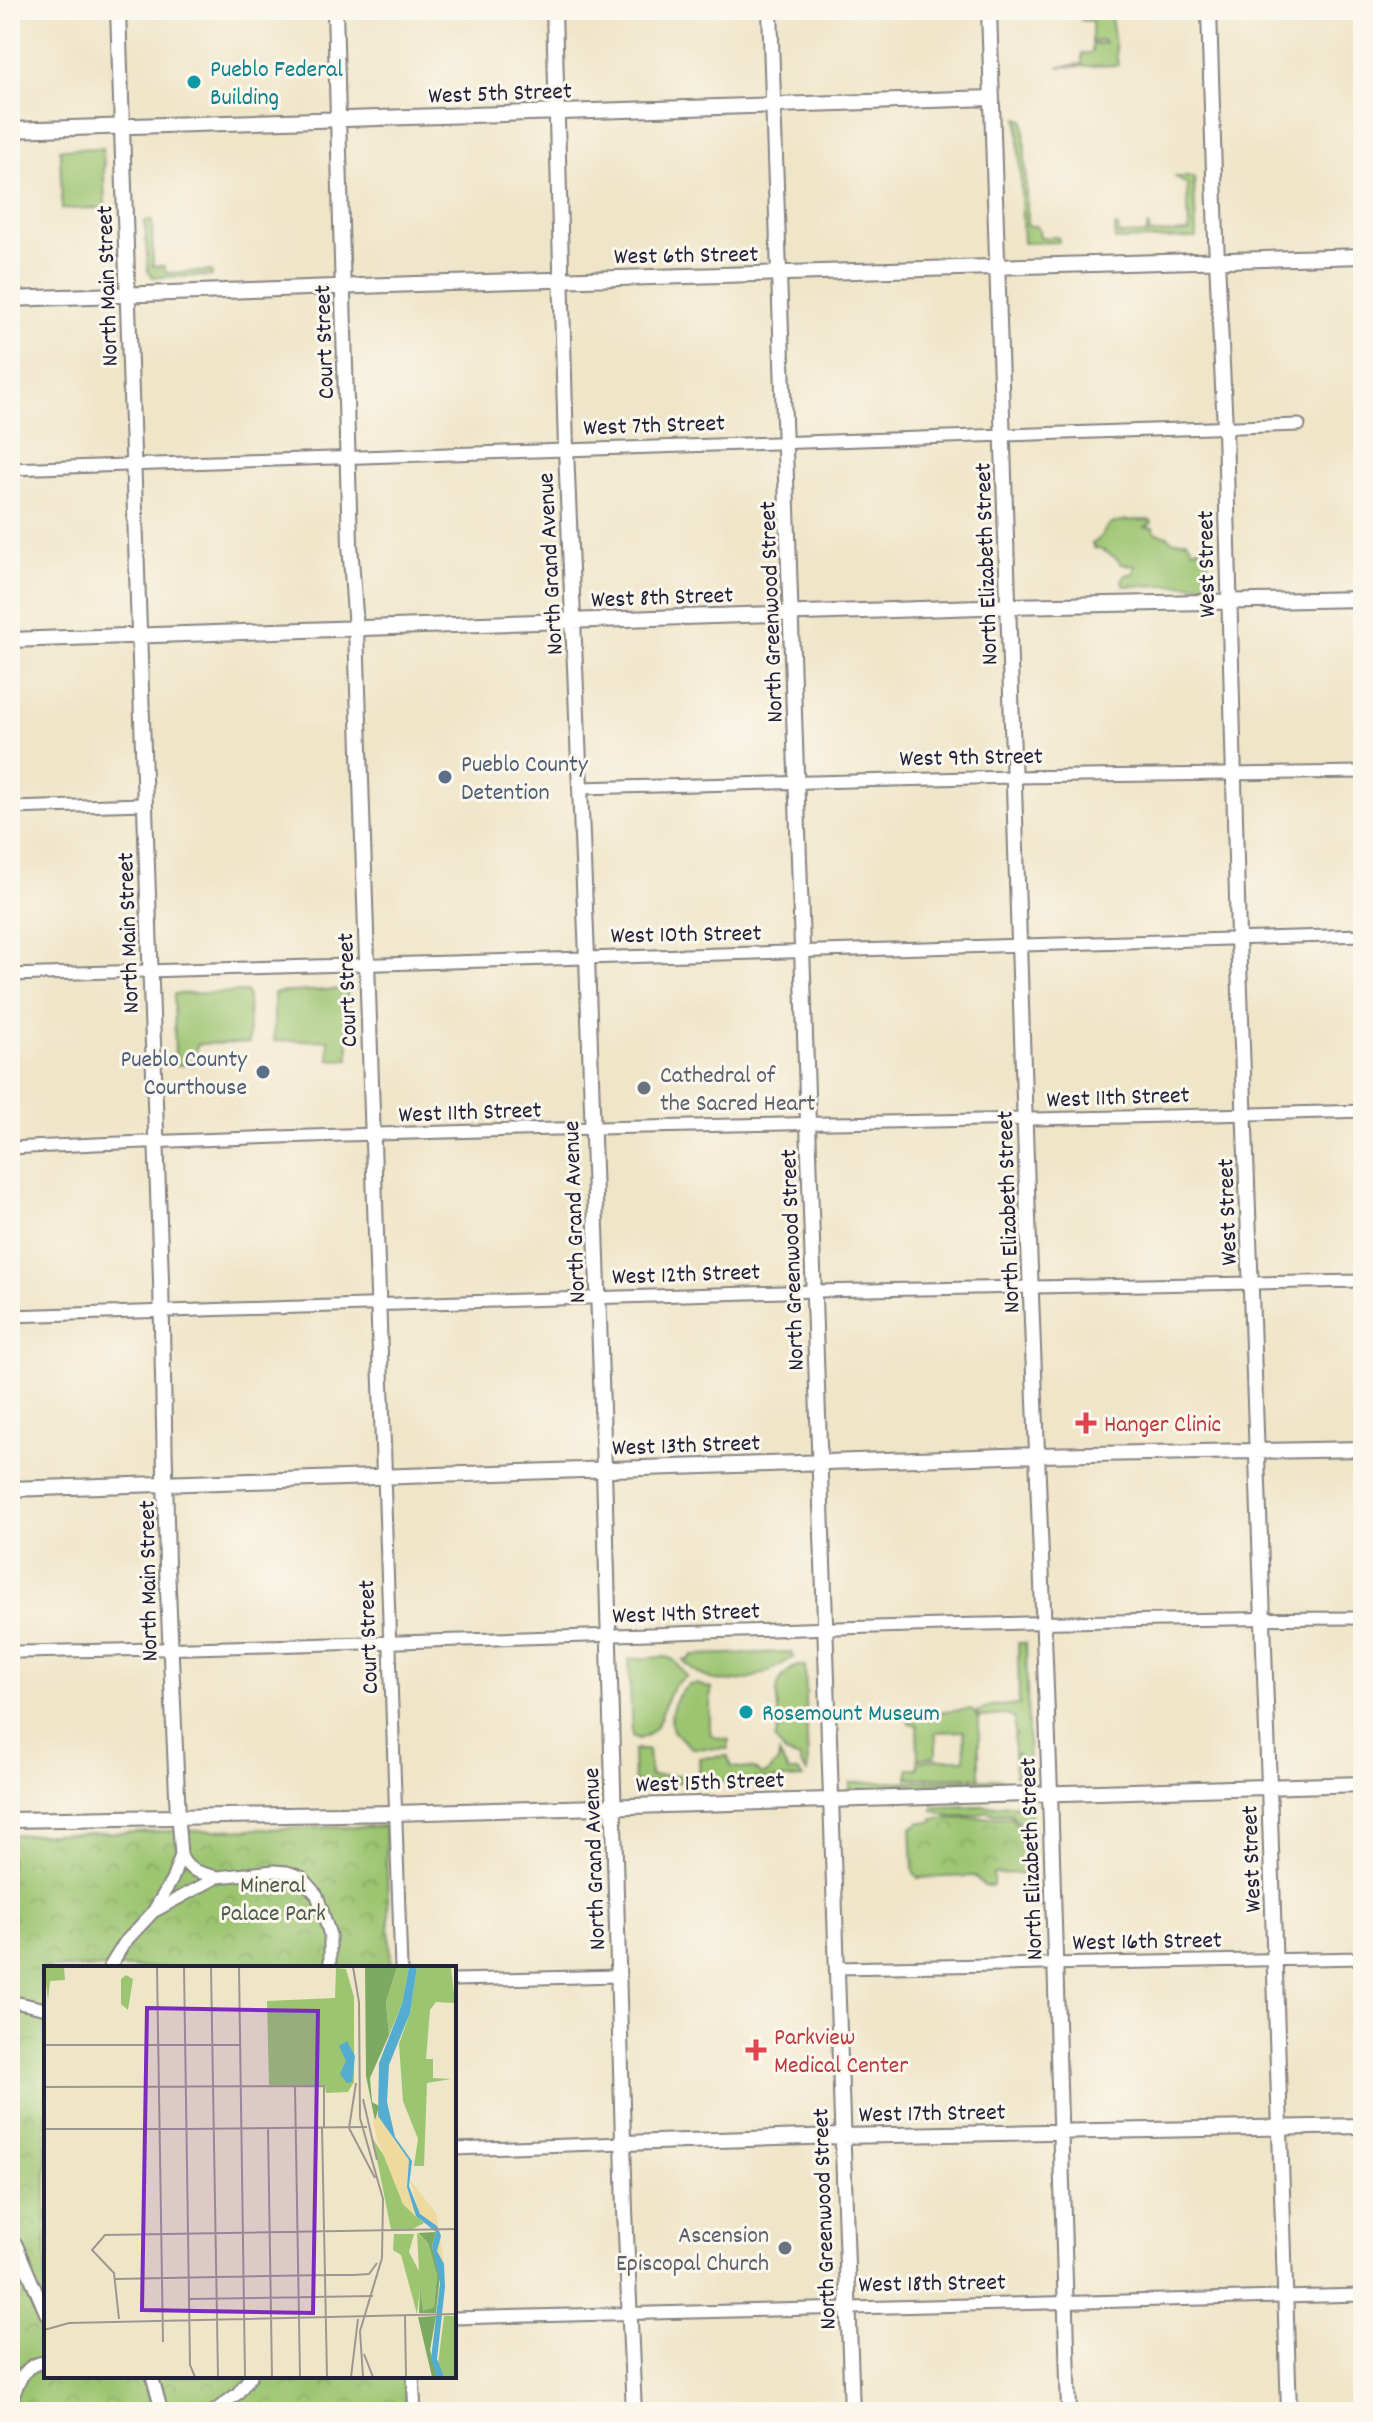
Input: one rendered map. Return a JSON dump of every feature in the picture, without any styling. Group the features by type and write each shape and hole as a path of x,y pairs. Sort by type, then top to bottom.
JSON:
{"street":[{"name":"North Main Street","path":"110,1966 125,1942 153,1912 172,1880 181,1855 170,1649 162,1313 118,10"},
{"name":"Court Street","path":"335,10 401,1966"},
{"name":"North Grand Avenue","path":"554,10 560,279 593,1129 634,2412"},
{"name":"North Greenwood Street","path":"770,10 852,2412"},
{"name":"North Elizabeth Street","path":"989,10 1069,2412"},
{"name":"West Street","path":"1209,10 1289,2412"},
{"name":"West 5th Street","path":"10,130 992,98"},
{"name":"West 6th Street","path":"10,299 560,279 1363,256"},
{"name":"West 7th Street","path":"10,469 1299,425"},
{"name":"West 8th Street","path":"10,640 1009,606 1363,599"},
{"name":"West 9th Street","path":"580,788 1363,772"},
{"path":"10,808 145,804"},
{"name":"West 10th Street","path":"10,975 368,967 587,957 1363,935"},
{"name":"West 11th Street","path":"10,1148 809,1122 1025,1121 1363,1111"},
{"name":"West 12th Street","path":"10,1316 814,1291 1363,1281"},
{"name":"West 13th Street","path":"10,1489 820,1461 1363,1449"},
{"name":"West 14th Street","path":"10,1652 609,1637 1045,1621 1363,1618"},
{"name":"West 15th Street","path":"10,1820 395,1813 1363,1784"},
{"path":"181,1855 183,1862 194,1871 218,1877"},
{"name":"North Main Street","path":"153,1912 218,1877 274,1871 294,1874 307,1882 317,1895 328,1924 330,1966"},
{"name":"West 16th Street","path":"836,1968 1363,1958"},
{"path":"456,1980 619,1976"},
{"path":"10,2001 44,2009"},
{"name":"West 17th Street","path":"456,2149 842,2136 1363,2126"},
{"path":"10,2240 16,2244 44,2309"},
{"name":"West 18th Street","path":"456,2318 1363,2295"},
{"path":"10,2405 15,2381 31,2365 44,2362"},
{"path":"152,2378 162,2412"},
{"path":"213,2412 237,2394 249,2378"},
{"path":"413,2378 415,2412"}],"green space":[{"path":"1091,10 1110,10 1118,65 1058,67 1082,64 1082,53 1092,53 1092,45 1105,43 1102,40 1092,43 1092,21 1081,20 1082,17 1091,17"},
{"path":"1018,118 1024,120 1027,226 1036,226 1040,237 1058,237 1059,242 1023,243"},
{"path":"103,148 105,208 62,209 60,149"},
{"path":"1176,177 1194,177 1196,238 1115,240 1115,226 1119,235 1146,234 1148,225 1150,234 1189,232 1187,185"},
{"path":"145,221 152,221 153,266 164,266 166,273 212,271 212,276 153,277 148,272"},
{"path":"1151,520 1152,523 1145,527 1153,528 1154,532 1168,536 1172,541 1187,540 1193,550 1207,545 1208,584 1124,586 1122,580 1127,574 1133,574 1135,565 1121,564 1092,544 1114,523"},
{"path":"347,989 349,1059 330,1060 328,1040 274,1041 274,993"},
{"path":"246,992 249,1043 197,1044 194,1064 175,1065 174,994"},
{"path":"1018,1643 1026,1643 1029,1776 1015,1776 1014,1718 1005,1715 980,1717 976,1712 991,1706 1019,1705"},
{"path":"791,1652 794,1657 780,1665 752,1678 737,1681 709,1678 683,1660 689,1660 692,1655"},
{"path":"666,1657 674,1660 687,1676 670,1692 656,1727 638,1739 632,1736 629,1659"},
{"path":"797,1666 805,1666 808,1773 800,1759 786,1754 775,1740 778,1729 777,1689 786,1673"},
{"path":"689,1685 712,1689 711,1734 729,1740 728,1749 692,1748 673,1731 671,1718 676,1700"},
{"path":"971,1709 979,1719 979,1777 908,1778 908,1769 918,1768 918,1762 965,1759 964,1731 936,1732 936,1756 918,1759 917,1725 909,1724 908,1716"},
{"path":"648,1750 650,1776 684,1775 685,1782 634,1783 633,1752"},
{"path":"779,1754 788,1771 798,1771 804,1778 700,1783 699,1758 728,1756 731,1767 754,1769 762,1775 778,1762"},
{"path":"1002,1779 1000,1787 850,1790 850,1783"},
{"path":"1030,1805 1031,1879 1025,1879 1021,1874 1025,1869 1024,1830 1011,1814 988,1811 956,1816 933,1811 933,1807"},
{"path":"1011,1817 1023,1830 1025,1869 1020,1873 993,1874 993,1886 984,1886 975,1876 918,1878 913,1871 911,1828 921,1822"},
{"name":"Mineral Palace Park","path":"385,1826 391,1966 44,1966 44,2378 405,2378 406,2412 10,2412 10,1835"}],"place":[{"name":"Pueblo Federal Building","path":"194,82"},
{"name":"Pueblo County Detention","path":"445,777"},
{"name":"Pueblo County Courthouse","path":"263,1072"},
{"name":"Cathedral of the Sacred Heart","path":"644,1088"},
{"name":"Hanger Clinic","path":"1086,1423"},
{"name":"Rosemount Museum","path":"746,1712"},
{"name":"Parkview Medical Center","path":"756,2050"},
{"name":"Ascension Episcopal Church","path":"785,2248"}]}
